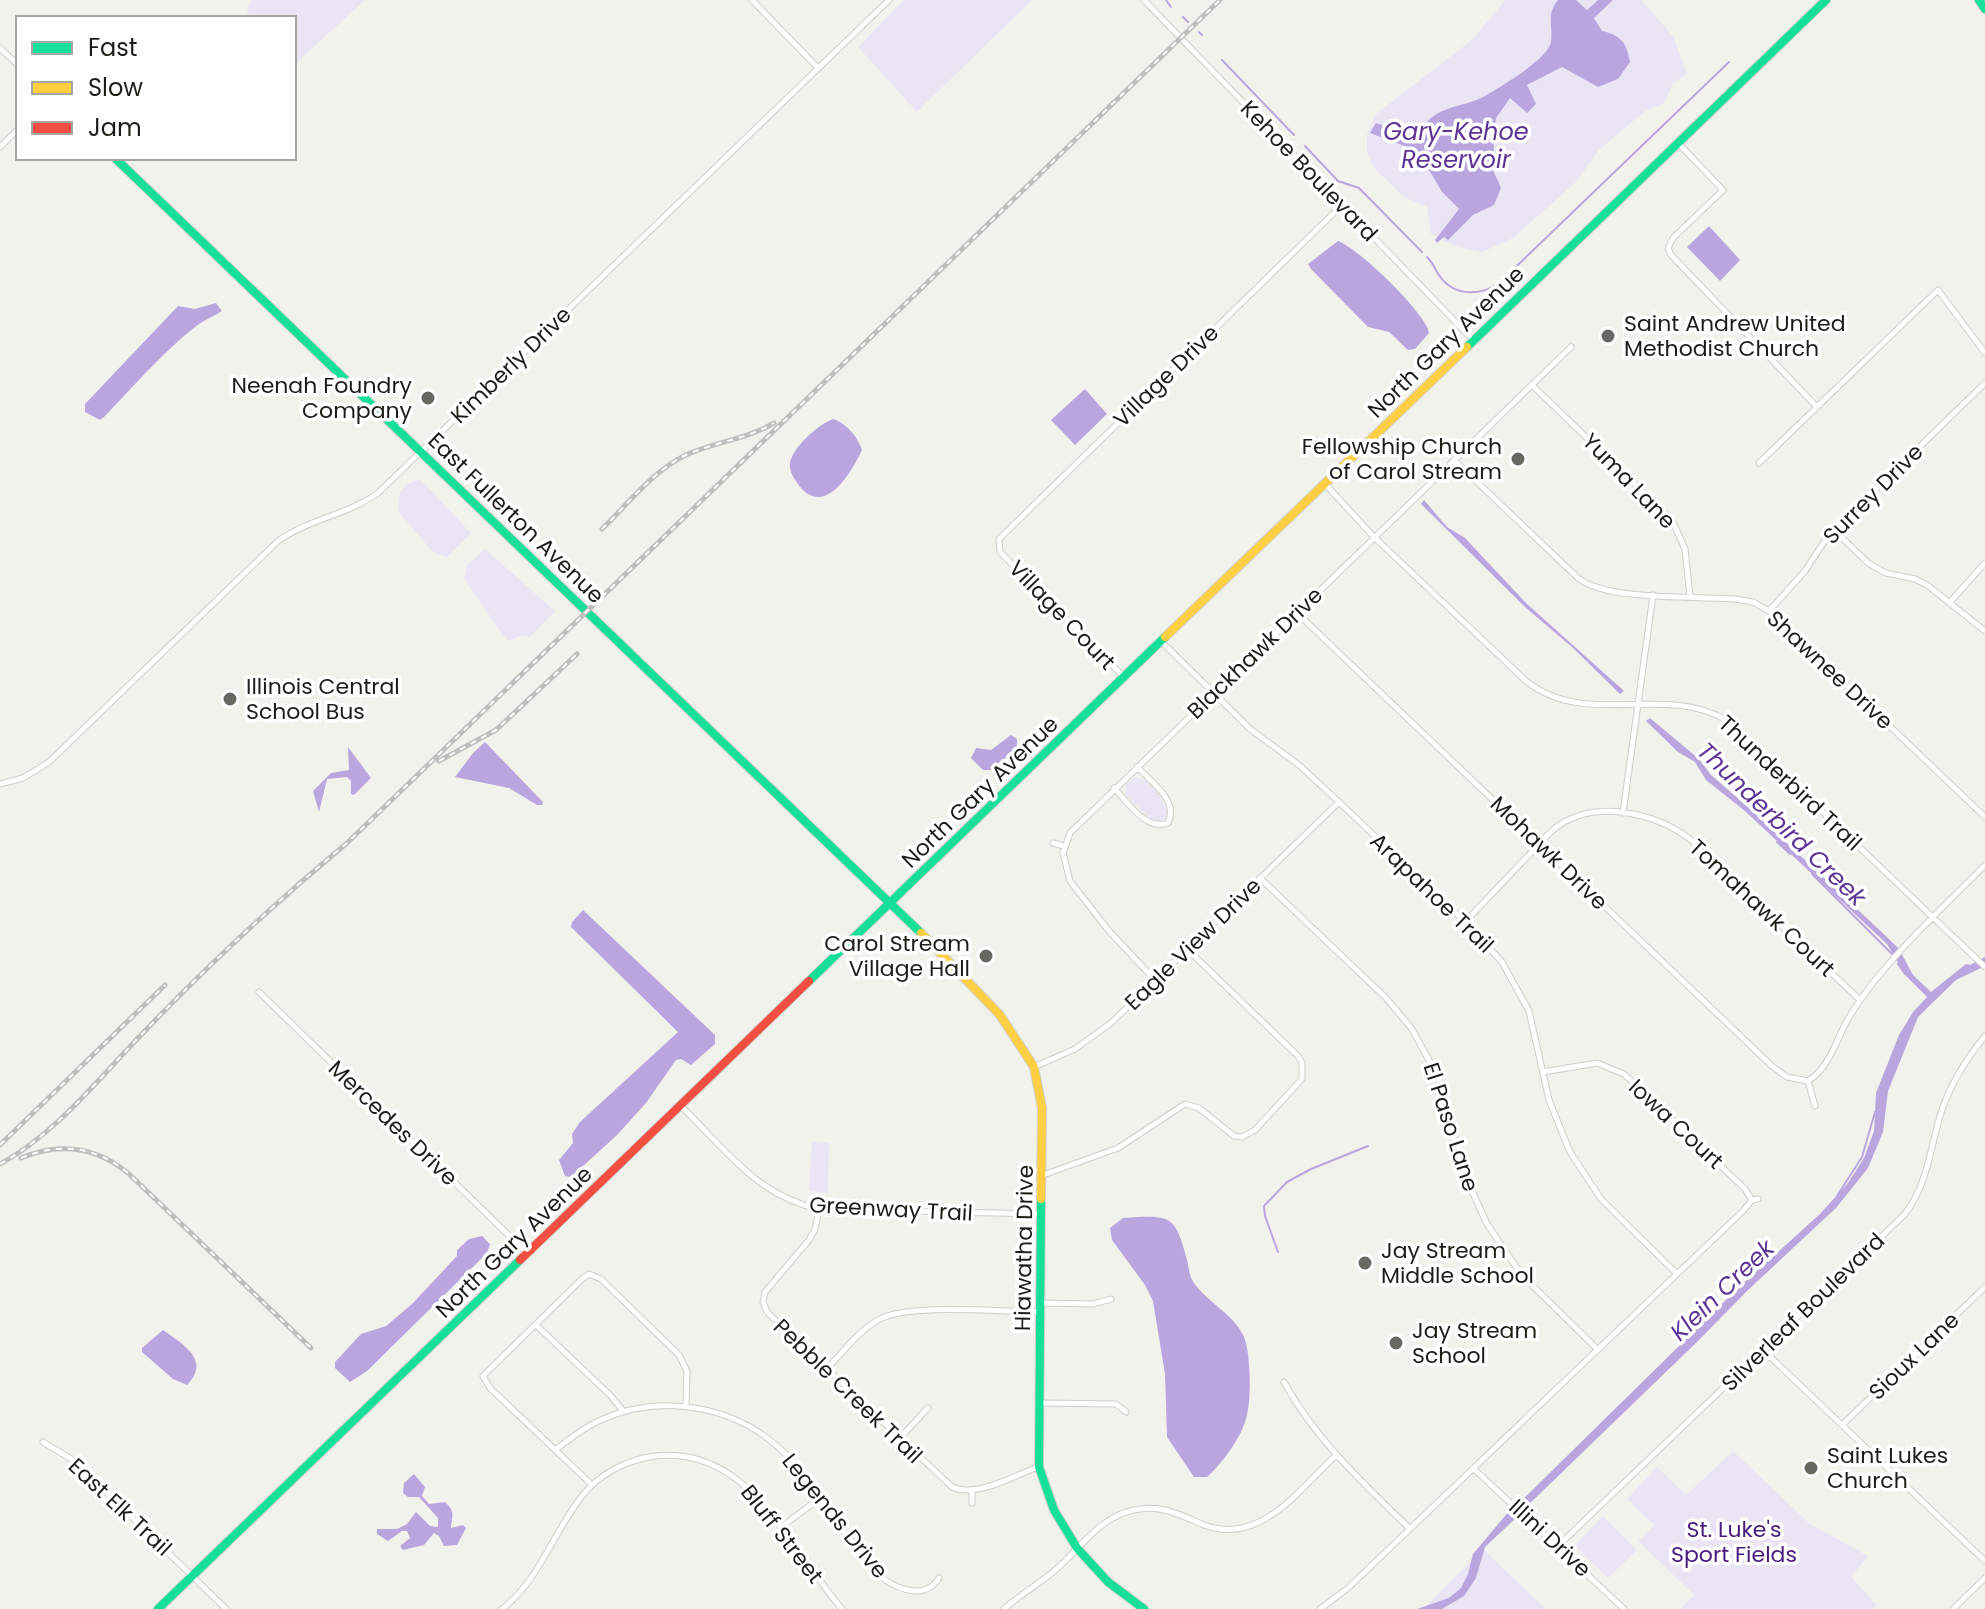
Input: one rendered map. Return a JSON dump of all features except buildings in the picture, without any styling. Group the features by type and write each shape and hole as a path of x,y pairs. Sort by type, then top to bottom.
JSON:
{"street":[{"path":"752,0 818,68"},
{"name":"Kimberly Drive","path":"0,784 23,778 49,762 278,541 299,528 362,504 378,493 889,0"},
{"name":"Kehoe Boulevard","path":"1144,0 1473,341"},
{"name":"North Gary Avenue","path":"158,1609 1826,0"},
{"path":"1979,0 1985,9"},
{"path":"0,48 16,63"},
{"path":"0,147 16,131"},
{"path":"1678,143 1723,190 1673,238 1669,251 1817,407"},
{"name":"East Fullerton Avenue","path":"117,160 892,903"},
{"name":"Village Drive","path":"1000,552 999,539 1342,205"},
{"path":"1759,463 1938,290 1985,353"},
{"name":"Blackhawk Drive","path":"1064,846 1076,825 1571,347"},
{"name":"Surrey Drive","path":"1769,611 1805,571 1834,530 1985,383"},
{"name":"Yuma Lane","path":"1532,385 1672,520 1683,543 1690,596"},
{"name":"Shawnee Drive","path":"1454,460 1585,584 1610,592 1747,600 1769,611 1985,817"},
{"name":"Thunderbird Trail","path":"1325,484 1374,537 1541,692 1582,705 1690,705 1726,720 1985,967"},
{"path":"1834,530 1877,569 1920,581 1985,631"},
{"name":"Village Court","path":"1000,552 1124,678"},
{"path":"1950,602 1985,563"},
{"path":"1623,813 1653,595"},
{"name":"Mohawk Drive","path":"1296,612 1773,1067 1787,1077 1808,1081"},
{"name":"Arapahoe Trail","path":"1162,642 1250,729 1299,765 1339,802 1465,922 1502,962 1519,989 1534,1028 1558,1127 1585,1177 1619,1219 1677,1274"},
{"path":"1114,788 1147,822 1159,826 1168,823 1172,814 1171,804 1137,767"},
{"name":"Eagle View Drive","path":"1034,1067 1089,1041 1339,802"},
{"name":"Tomahawk Court","path":"1465,922 1559,826 1579,816 1623,813 1659,821 1690,839 1860,1000"},
{"path":"1053,843 1064,846 1070,881 1109,931 1155,980"},
{"path":"1815,1106 1808,1081 1817,1076 1828,1062 1860,1000 1876,979 1985,865"},
{"name":"El Paso Lane","path":"1260,878 1386,998 1412,1029 1438,1077 1464,1173 1487,1224 1503,1251 1527,1281 1598,1350"},
{"name":"Hiawatha Drive","path":"892,903 1000,1015 1034,1067 1042,1108 1043,1175 1039,1467 1052,1510 1076,1547 1121,1593 1144,1609"},
{"path":"1043,1175 1118,1148 1174,1109 1189,1105 1199,1108 1227,1132 1240,1137 1255,1130 1302,1079 1303,1070 1298,1056 1187,949"},
{"name":"Mercedes Drive","path":"259,992 528,1254"},
{"name":"Silverleaf Boulevard","path":"1558,1546 1905,1214 1924,1181 1949,1093 1985,1036"},
{"name":"Iowa Court","path":"1543,1072 1597,1063 1624,1074 1755,1200 1677,1274"},
{"path":"1303,1070 1314,1070"},
{"path":"1189,1094 1189,1105"},
{"name":"Greenway Trail","path":"681,1106 763,1187 786,1200 819,1209 1042,1214"},
{"path":"1240,1137 1240,1147"},
{"name":"Pebble Creek Trail","path":"819,1209 809,1240 770,1284 760,1301 773,1319 944,1482 963,1492 972,1492"},
{"path":"591,1484 490,1388 483,1376 589,1274 601,1279 679,1355 687,1371 686,1405"},
{"path":"1320,1609 1348,1588 1677,1274"},
{"name":"Sioux Lane","path":"1842,1425 1985,1287"},
{"path":"826,1370 864,1330 891,1314 923,1310 1041,1308 1093,1304 1111,1299"},
{"path":"536,1325 623,1411"},
{"path":"1763,1350 1985,1561"},
{"path":"1284,1382 1308,1420 1336,1455 1410,1529"},
{"path":"1039,1403 1116,1404 1126,1412"},
{"name":"Legends Drive","path":"555,1450 587,1427 623,1411 686,1405 732,1418 765,1436 787,1455 875,1571 888,1582 917,1592 936,1584 939,1578"},
{"path":"899,1439 928,1408"},
{"name":"East Elk Trail","path":"43,1442 73,1460 226,1609"},
{"name":"Bluff Street","path":"502,1609 525,1587 575,1504 591,1484 617,1468 641,1459 674,1455 724,1469 740,1480 758,1498 842,1609"},
{"path":"1004,1609 1053,1571 1076,1547 1112,1518 1136,1509 1158,1507 1224,1531 1255,1526 1272,1516 1336,1455"},
{"path":"972,1503 972,1492 1039,1467"},
{"name":"Illini Drive","path":"1474,1469 1624,1609"},
{"path":"780,1528 820,1498"},
{"path":"1953,1609 1985,1578"}],"green space":[{"path":"251,0 365,0 296,63 296,16 248,16 247,10"},
{"path":"904,0 1032,0 917,112 858,47"},
{"path":"1505,0 1641,0 1673,36 1687,74 1673,83 1664,103 1644,112 1599,150 1576,182 1513,238 1483,252 1457,247 1431,234 1427,207 1404,197 1374,168 1367,153 1367,135 1376,114 1473,39"},
{"path":"420,479 471,533 447,557 432,551 398,511 400,491 407,484"},
{"path":"485,549 555,611 530,637 521,636 508,641 464,579 467,565"},
{"path":"1135,777 1152,787 1165,804 1168,817 1160,823 1152,821 1126,795 1126,784"},
{"path":"812,1142 829,1143 828,1193 809,1191"},
{"name":"St. Luke's Sport Fields","path":"1733,1451 1810,1524 1868,1556 1851,1577 1877,1605 1873,1609 1680,1609 1694,1595 1638,1541 1654,1525 1627,1499 1657,1467 1686,1495"},
{"path":"1603,1516 1637,1550 1608,1578 1574,1546"},
{"path":"1483,1549 1546,1609 1423,1609"}],"water":[{"name":"Gary-Kehoe Reservoir","path":"1558,0 1576,0 1587,10 1598,0 1613,0 1594,18 1602,31 1622,41 1630,62 1618,79 1598,87 1562,67 1527,85 1536,104 1527,113 1510,98 1496,118 1493,170 1501,188 1494,205 1473,215 1448,240 1444,237 1437,243 1435,240 1459,209 1442,192 1418,151 1370,133 1376,123 1420,137 1430,119 1438,113 1485,96 1523,72 1548,48 1551,15"},
{"path":"1709,226 1740,260 1720,281 1687,247"},
{"path":"1338,241 1375,268 1417,311 1429,333 1415,349 1408,350 1389,332 1368,327 1311,269 1308,264"},
{"path":"216,303 222,311 183,337 104,417 100,420 85,412 85,404 178,306 195,309"},
{"path":"1085,389 1107,414 1075,445 1051,420"},
{"path":"833,419 851,431 862,450 838,487 821,497 811,496 794,479 790,461 806,439"},
{"path":"1424,500 1447,527 1465,538 1526,603 1624,691 1620,694 1525,607 1421,504"},
{"path":"1650,718 1699,759 1711,775 1890,940 1899,949 1913,975 1931,992 1966,964 1985,957 1985,966 1956,980 1918,1017 1888,1091 1883,1132 1868,1168 1836,1208 1522,1511 1516,1506 1738,1288 1820,1214 1848,1183 1864,1158 1874,1131 1876,1093 1899,1035 1927,997 1905,975 1887,944 1745,811 1706,780 1695,762 1678,752 1646,721"},
{"path":"1011,735 1017,739 1017,746 994,770 983,770 971,758 976,748 991,750"},
{"path":"485,742 543,802 542,805 509,788 455,777"},
{"path":"348,747 371,778 354,795 351,794 351,781 347,777 327,779 319,812 313,791 331,773 349,770"},
{"path":"583,910 715,1035 715,1044 691,1065 681,1059 676,1060 646,1103 617,1135 571,1177 565,1176 559,1160 573,1143 572,1134 580,1122 678,1032 571,927"},
{"path":"1123,1218 1161,1218 1174,1226 1194,1283 1234,1322 1244,1337 1250,1392 1247,1414 1234,1444 1207,1477 1194,1477 1167,1437 1165,1374 1153,1301 1112,1240 1110,1228"},
{"path":"482,1236 490,1244 487,1253 367,1371 350,1382 335,1368 335,1362 361,1334 386,1326 412,1304 457,1256 457,1250 469,1239"},
{"path":"163,1330 192,1354 196,1368 187,1385 173,1379 142,1352 142,1348"},
{"path":"414,1474 425,1487 422,1496 429,1504 445,1502 451,1509 451,1528 463,1525 466,1528 457,1545 444,1546 434,1533 424,1545 403,1550 400,1546 410,1538 407,1531 388,1541 377,1534 377,1529 397,1529 407,1524 416,1512 430,1526 438,1527 438,1518 419,1497 408,1497 403,1493 404,1483"},
{"path":"1510,1510 1517,1517 1485,1547 1476,1578 1464,1596 1442,1609 1417,1609 1449,1598 1461,1588 1473,1554"}],"waterway":[{"name":"Thunderbird Creek","path":"1166,0 1171,7"},
{"name":"Thunderbird Creek","path":"1183,17 1188,22"},
{"name":"Thunderbird Creek","path":"1199,32 1202,35"},
{"name":"Thunderbird Creek","path":"1222,60 1294,135"},
{"path":"1427,257 1443,280 1457,290 1482,291 1498,284 1729,62"},
{"name":"Thunderbird Creek","path":"1305,146 1338,181 1359,188 1422,252"},
{"name":"Thunderbird Creek","path":"1777,842 1790,854"},
{"name":"Thunderbird Creek","path":"1812,874 1892,954"},
{"name":"Thunderbird Creek","path":"1898,964 1905,974"},
{"name":"Klein Creek","path":"1837,1196 1862,1157 1875,1112"},
{"path":"1278,1252 1264,1206 1287,1182 1368,1146"}],"railway":[{"path":"0,1164 58,1121 217,959 347,843 1220,0"},
{"path":"602,529 652,478 674,461 774,423"},
{"path":"439,761 496,730 577,654"},
{"path":"0,1145 165,985"},
{"path":"21,1158 50,1150 77,1149 116,1164 311,1348"}],"traffic: fast":[{"path":"1467,347 1826,0"},
{"path":"1979,0 1985,9"},
{"path":"117,160 921,933"},
{"path":"809,981 1165,637"},
{"path":"1041,1199 1039,1467 1054,1510 1077,1548 1108,1582 1144,1609"},
{"path":"158,1609 520,1260"}],"traffic: slow":[{"path":"1165,637 1467,347"},
{"path":"921,933 1000,1015 1034,1067 1042,1108 1041,1199"}],"traffic: jam":[{"path":"520,1260 809,981"}],"place":[{"name":"Saint Andrew United Methodist Church","path":"1608,336"},
{"name":"Neenah Foundry Company","path":"428,398"},
{"name":"Fellowship Church of Carol Stream","path":"1518,459"},
{"name":"Illinois Central School Bus","path":"230,699"},
{"name":"Carol Stream Village Hall","path":"986,956"},
{"name":"Jay Stream Middle School","path":"1365,1263"},
{"name":"Jay Stream School","path":"1396,1343"},
{"name":"Saint Lukes Church","path":"1811,1468"}]}
